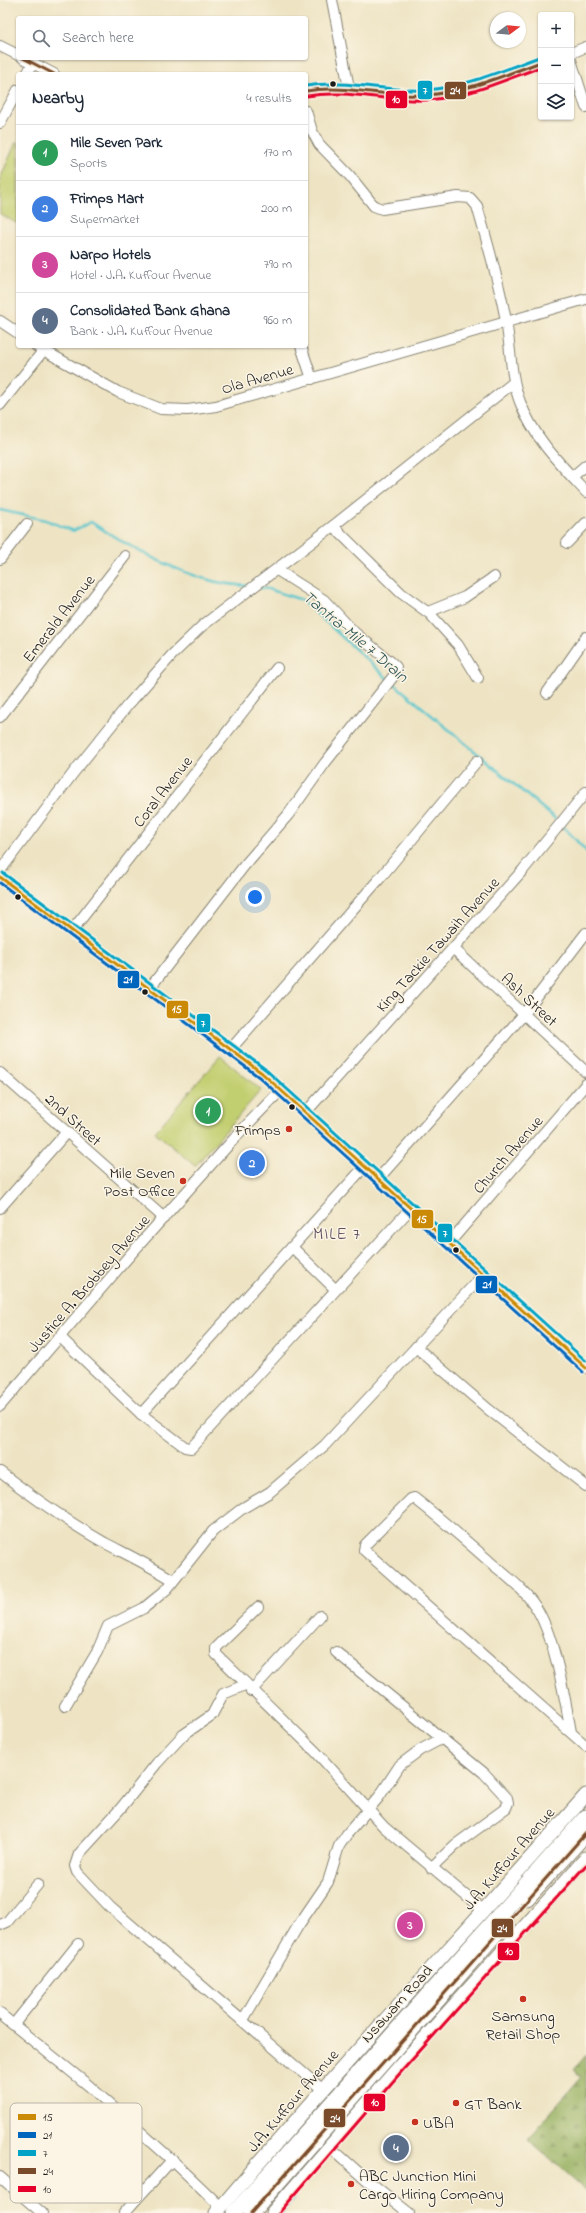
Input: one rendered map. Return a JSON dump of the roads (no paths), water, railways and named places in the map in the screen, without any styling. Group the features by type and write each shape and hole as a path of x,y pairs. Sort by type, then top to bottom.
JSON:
{"highway":[{"name":"Nsawam Road","path":"251,2213 568,1845 586,1817"},
{"name":"Nsawam Road","path":"224,2211 568,1845 586,1833"}],"main road":[{"name":"J.A. Kuffour Avenue","path":"224,2211 324,2090 586,1794"},
{"path":"272,2213 586,1858"}],"street":[{"path":"332,0 349,88"},
{"path":"0,46 16,54"},
{"path":"574,51 586,47"},
{"path":"27,60 50,72"},
{"path":"28,72 33,63"},
{"path":"308,90 318,88 349,88 373,92 427,95 466,86 538,63"},
{"path":"574,69 586,107"},
{"path":"0,123 16,94"},
{"path":"308,118 312,131 319,144 350,176 374,206 382,209 458,197 470,198 477,206 506,321 513,383 520,402 533,429 553,458 586,492"},
{"name":"Ola Avenue","path":"43,348 118,392 161,409 188,410 216,406 586,299"},
{"path":"0,321 16,332"},
{"path":"0,405 43,348"},
{"path":"302,348 312,378"},
{"path":"0,871 74,772 172,655 202,626 277,570 513,383"},
{"path":"572,477 586,465"},
{"path":"567,543 586,523"},
{"path":"0,559 27,524"},
{"path":"333,526 401,593 428,612 458,645 478,678"},
{"name":"Emerald Avenue","path":"0,717 124,556"},
{"path":"149,989 244,866 288,815 325,763 396,673 396,667 355,633 324,600 277,570"},
{"path":"428,612 460,600 494,577"},
{"path":"547,693 586,637"},
{"name":"Coral Avenue","path":"71,932 277,668"},
{"path":"230,1050 375,884 477,761"},
{"name":"King Tackie Tawaih Avenue","path":"306,1112 454,949 586,792"},
{"path":"0,877 71,932 262,1072 280,1091 306,1112 450,1242 586,1368"},
{"path":"379,1178 524,1014 586,933"},
{"name":"Ash Street","path":"454,949 586,1072"},
{"name":"2nd Street","path":"0,1073 66,1133 164,1218"},
{"name":"Church Avenue","path":"450,1242 586,1084"},
{"name":"Justice A. Brobbey Avenue","path":"0,1406 164,1218 280,1091"},
{"path":"0,1208 66,1133"},
{"path":"140,1414 365,1166"},
{"path":"60,1338 140,1414 185,1447 191,1448 411,1208"},
{"path":"292,1248 336,1289"},
{"path":"65,1706 96,1652 108,1626 144,1608 167,1589 213,1531 243,1508 270,1492 325,1445 484,1274"},
{"path":"416,1347 488,1409 586,1486"},
{"path":"0,1472 46,1507 106,1543 144,1562 173,1580"},
{"path":"571,1732 561,1683 546,1630 536,1606 520,1588 475,1548 414,1498 410,1498 365,1545 364,1550 373,1560 586,1746"},
{"path":"258,1607 216,1648 215,1651 221,1661 316,1752 384,1827 484,1911"},
{"path":"320,1616 248,1688 223,1694 212,1715 183,1735 157,1763 121,1808 79,1854 75,1866 77,1872 110,1907 324,2090"},
{"path":"336,1652 484,1773 504,1793 508,1803 506,1808 455,1845 431,1868"},
{"path":"243,2020 298,1926 328,1882 339,1846 379,1797 400,1765 420,1750 441,1739"},
{"path":"0,1925 8,1922 38,1884"},
{"path":"14,2024 78,1944"},
{"path":"0,2014 108,2103"},
{"path":"142,2133 172,2160 224,2211"},
{"path":"330,2146 367,2180 409,2213"},
{"path":"142,2193 172,2160"},
{"path":"0,2177 10,2186"},
{"path":"30,2203 42,2213"},
{"path":"124,2213 133,2203"}],"waterway":[{"name":"Tantra-Mile 7 Drain","path":"0,510 46,520 73,531 91,522 133,548 179,570 214,581 248,586"},
{"name":"Tantra-Mile 7 Drain","path":"257,587 302,600 388,679"},
{"name":"Tantra-Mile 7 Drain","path":"392,682 558,821"},
{"name":"Tantra-Mile 7 Drain","path":"562,825 586,851"},
{"path":"282,2213 294,2197"}],"place":[{"name":"Mile Seven Park","path":"208,1111"},
{"name":"Frimps","path":"289,1129"},
{"name":"Frimps Mart","path":"252,1163"},
{"name":"Mile Seven Post Office","path":"183,1181"},
{"name":"Narpo Hotels","path":"410,1925"},
{"name":"Samsung Retail Shop","path":"523,1999"},
{"name":"GT Bank","path":"456,2103"},
{"name":"UBA","path":"415,2122"},
{"name":"Consolidated Bank Ghana","path":"396,2148"},
{"name":"ABC Junction Mini Cargo Hiring Company","path":"351,2184"}],"district":[{"name":"MILE 7","path":"337,1233"}]}
